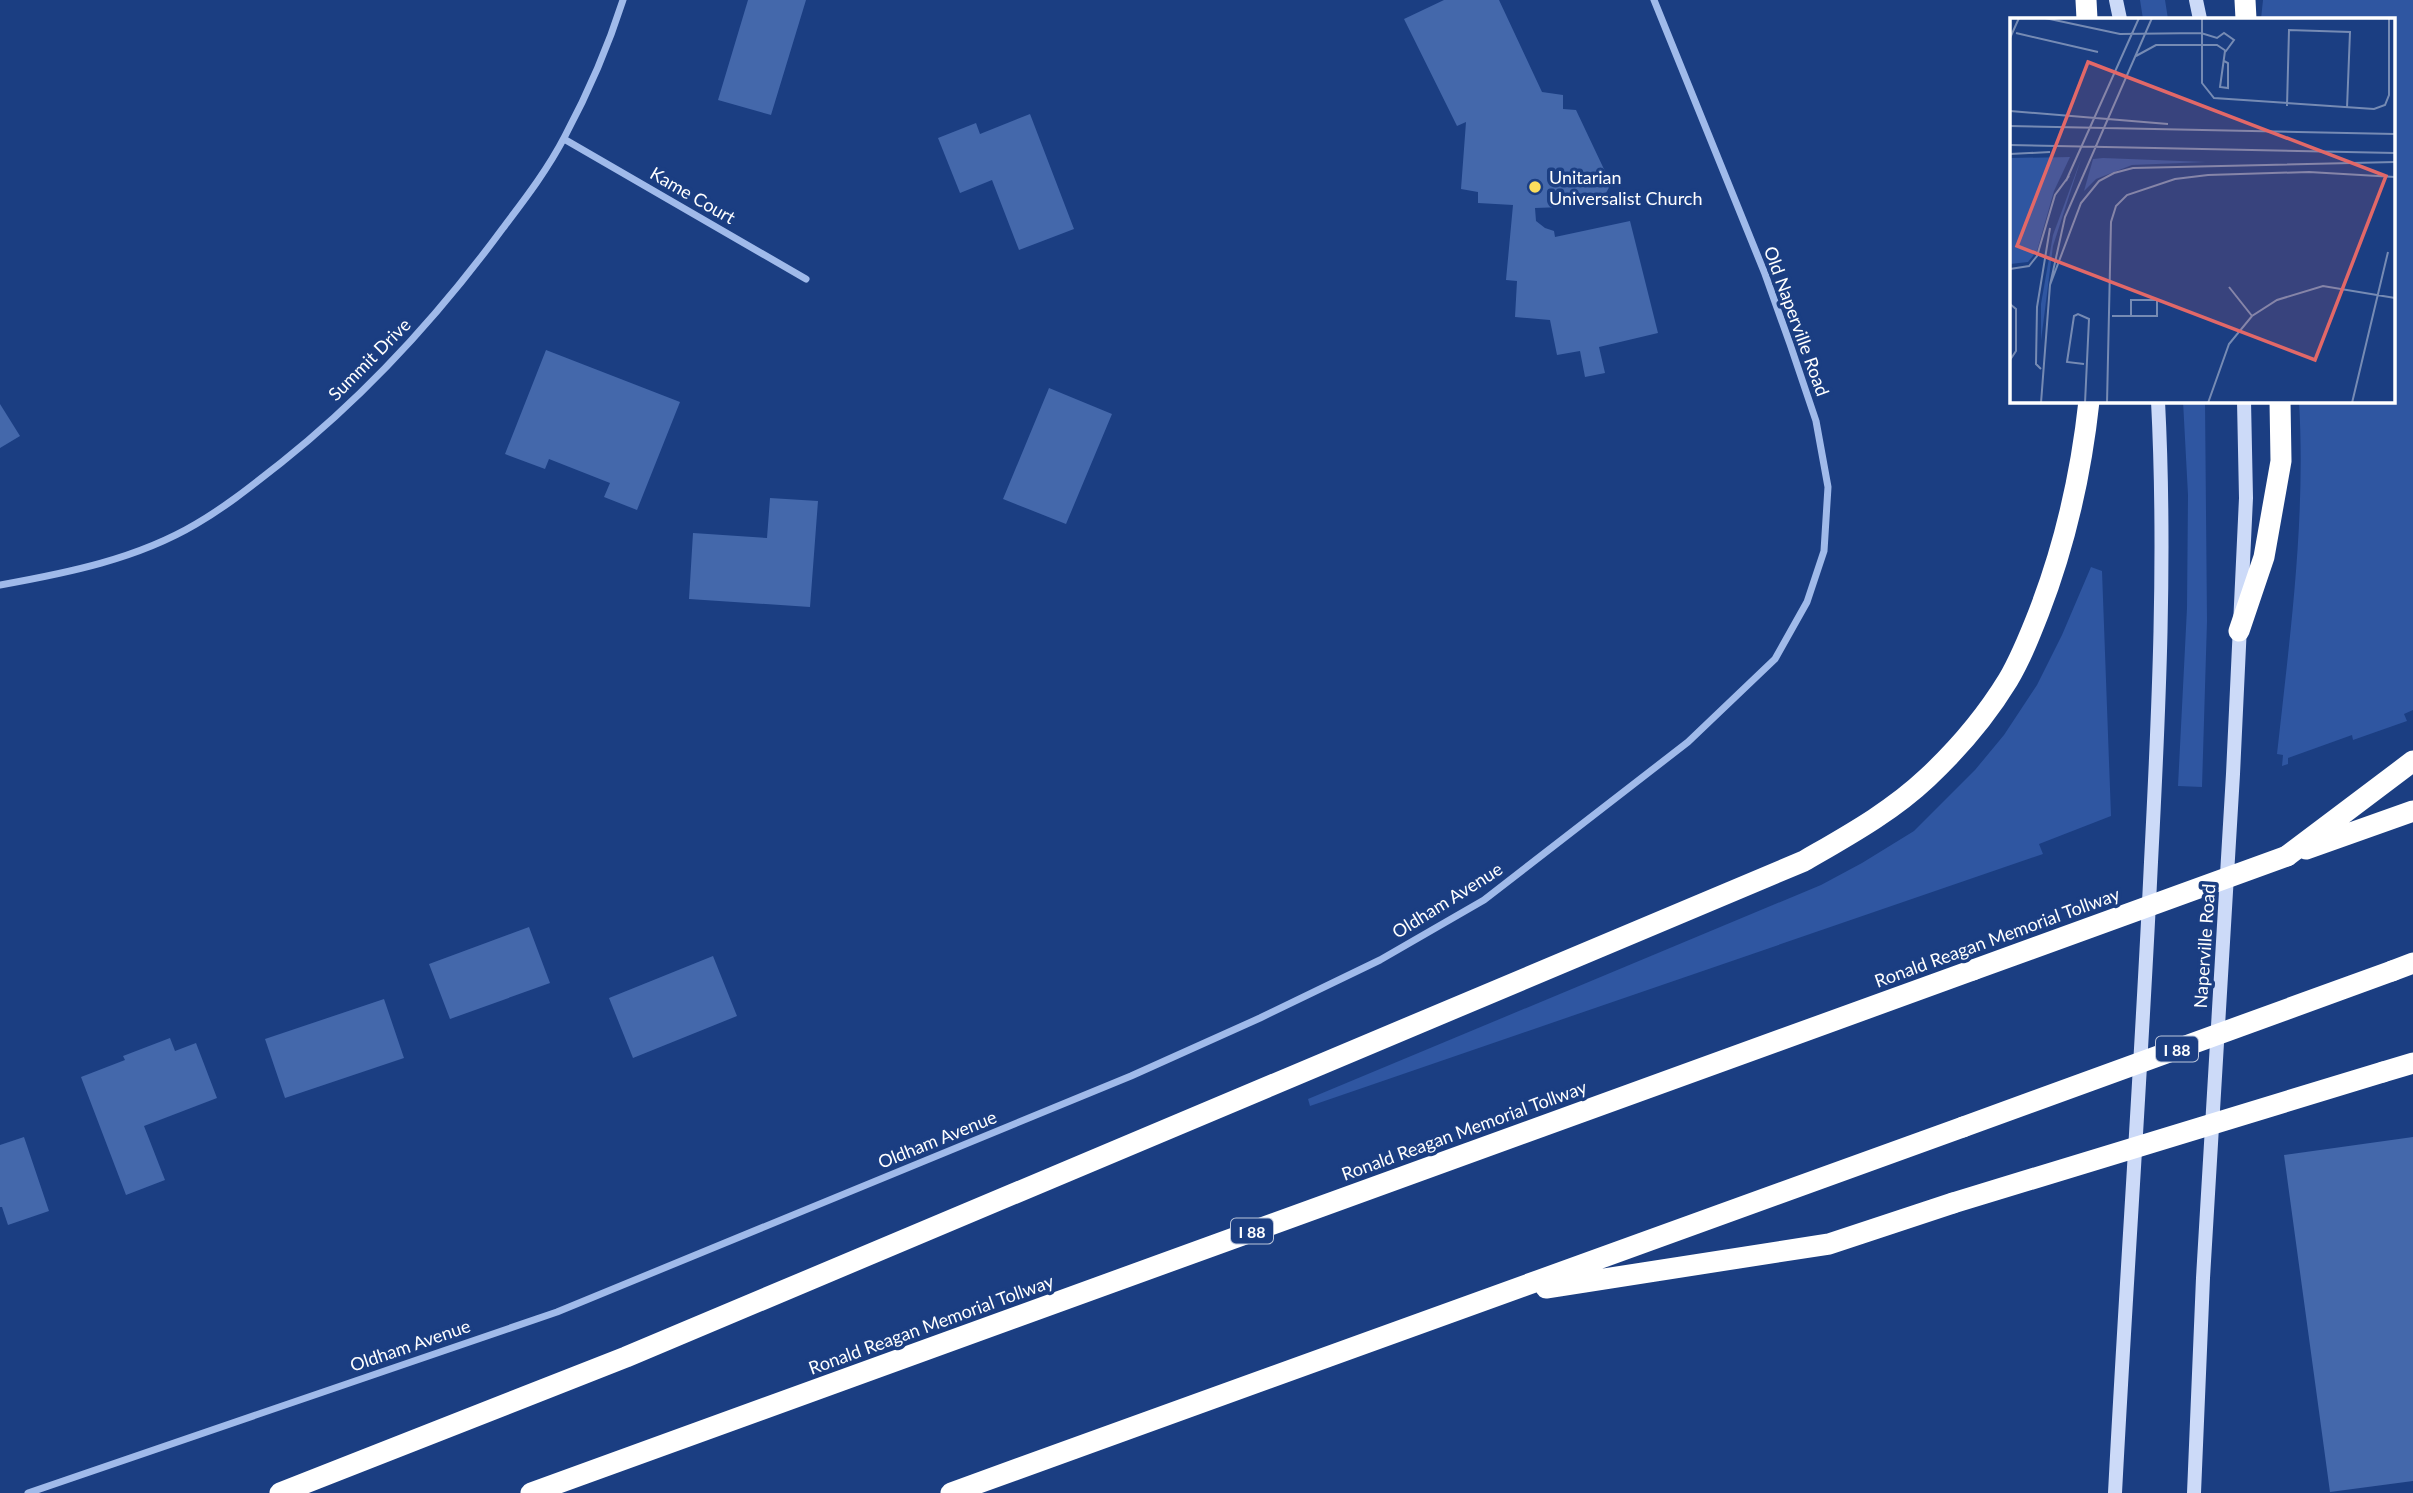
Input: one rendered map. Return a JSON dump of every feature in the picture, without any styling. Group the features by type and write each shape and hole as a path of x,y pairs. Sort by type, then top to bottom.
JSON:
{"highway":[{"path":"2086,0 2087,18"},
{"path":"2245,0 2246,18"},
{"path":"280,1493 626,1357 854,1262 1804,861 1854,832 1889,809 1957,749 2009,679 2028,640 2067,531 2080,471 2089,402"},
{"path":"2239,631 2264,557 2281,461 2280,402"},
{"path":"2287,856 2413,761"},
{"name":"Ronald Reagan Memorial Tollway","path":"531,1493 2409,813"},
{"name":"I 88","path":"951,1493 2413,963"},
{"path":"1499,1296 1829,1244 1953,1203 2413,1063"}],"main road":[{"path":"2116,0 2120,18"},
{"path":"2196,0 2200,18"},
{"path":"2115,1493 2143,1026 2160,666 2162,521 2158,402"},
{"name":"Naperville Road","path":"2194,1493 2204,1253 2233,774 2246,498 2244,402"}],"street":[{"name":"Summit Drive","path":"0,585 84,568 149,547 195,525 238,498 309,440 372,383 430,320 534,187 564,139 592,82 623,0"},
{"name":"Old Naperville Road","path":"1654,0 1765,274 1816,421 1828,487 1824,551 1807,602 1774,659"},
{"name":"Kame Court","path":"564,139 806,279"},
{"name":"Oldham Avenue","path":"28,1493 557,1312 1131,1076 1260,1018 1380,960 1484,900 1688,742 1774,659"}],"shaded area":[{"path":"2140,0 2165,0 2168,18 2143,18"},
{"path":"2263,0 2413,0 2413,710 2404,714 2407,721 2353,740 2352,735 2288,758 2288,764 2282,766 2283,755 2277,754 2299,533 2299,402 2396,402 2396,18 2261,18"},
{"path":"2183,402 2205,402 2207,621 2202,787 2178,786 2187,608 2188,495"},
{"path":"2091,567 2102,571 2111,816 2039,844 2043,854 1310,1106 1308,1099 1821,885 1914,831 1975,770 2004,735 2037,685"}],"building":[{"path":"748,0 806,0 771,115 718,100"},
{"name":"Unitarian Universalist Church","path":"1444,0 1499,0 1542,92 1563,95 1563,109 1576,110 1611,184 1602,200 1563,199 1563,207 1535,208 1536,221 1554,231 1555,237 1630,221 1658,333 1599,347 1605,373 1585,377 1580,351 1557,355 1550,320 1515,317 1517,281 1506,280 1513,205 1478,203 1478,192 1461,189 1466,122 1457,126 1404,19"},
{"path":"1030,114 1074,229 1019,250 992,180 960,193 938,138 976,123 980,134"},
{"path":"546,350 680,402 637,510 604,497 610,483 549,459 545,469 505,454"},
{"path":"1049,388 1112,414 1066,524 1003,499"},
{"path":"0,404 20,436 0,448"},
{"path":"770,498 818,501 810,607 689,599 693,533 767,538"},
{"path":"529,927 550,983 450,1019 429,964"},
{"path":"713,956 737,1016 633,1058 609,998"},
{"path":"384,999 404,1058 285,1098 265,1039"},
{"path":"170,1038 175,1051 196,1043 217,1098 144,1126 165,1180 126,1195 81,1077 125,1060 123,1056"},
{"path":"24,1137 49,1211 8,1225 0,1207 0,1145"},
{"path":"2413,1137 2413,1481 2330,1492 2284,1155"}],"place":[{"name":"Unitarian Universalist Church","path":"1535,187"}]}
